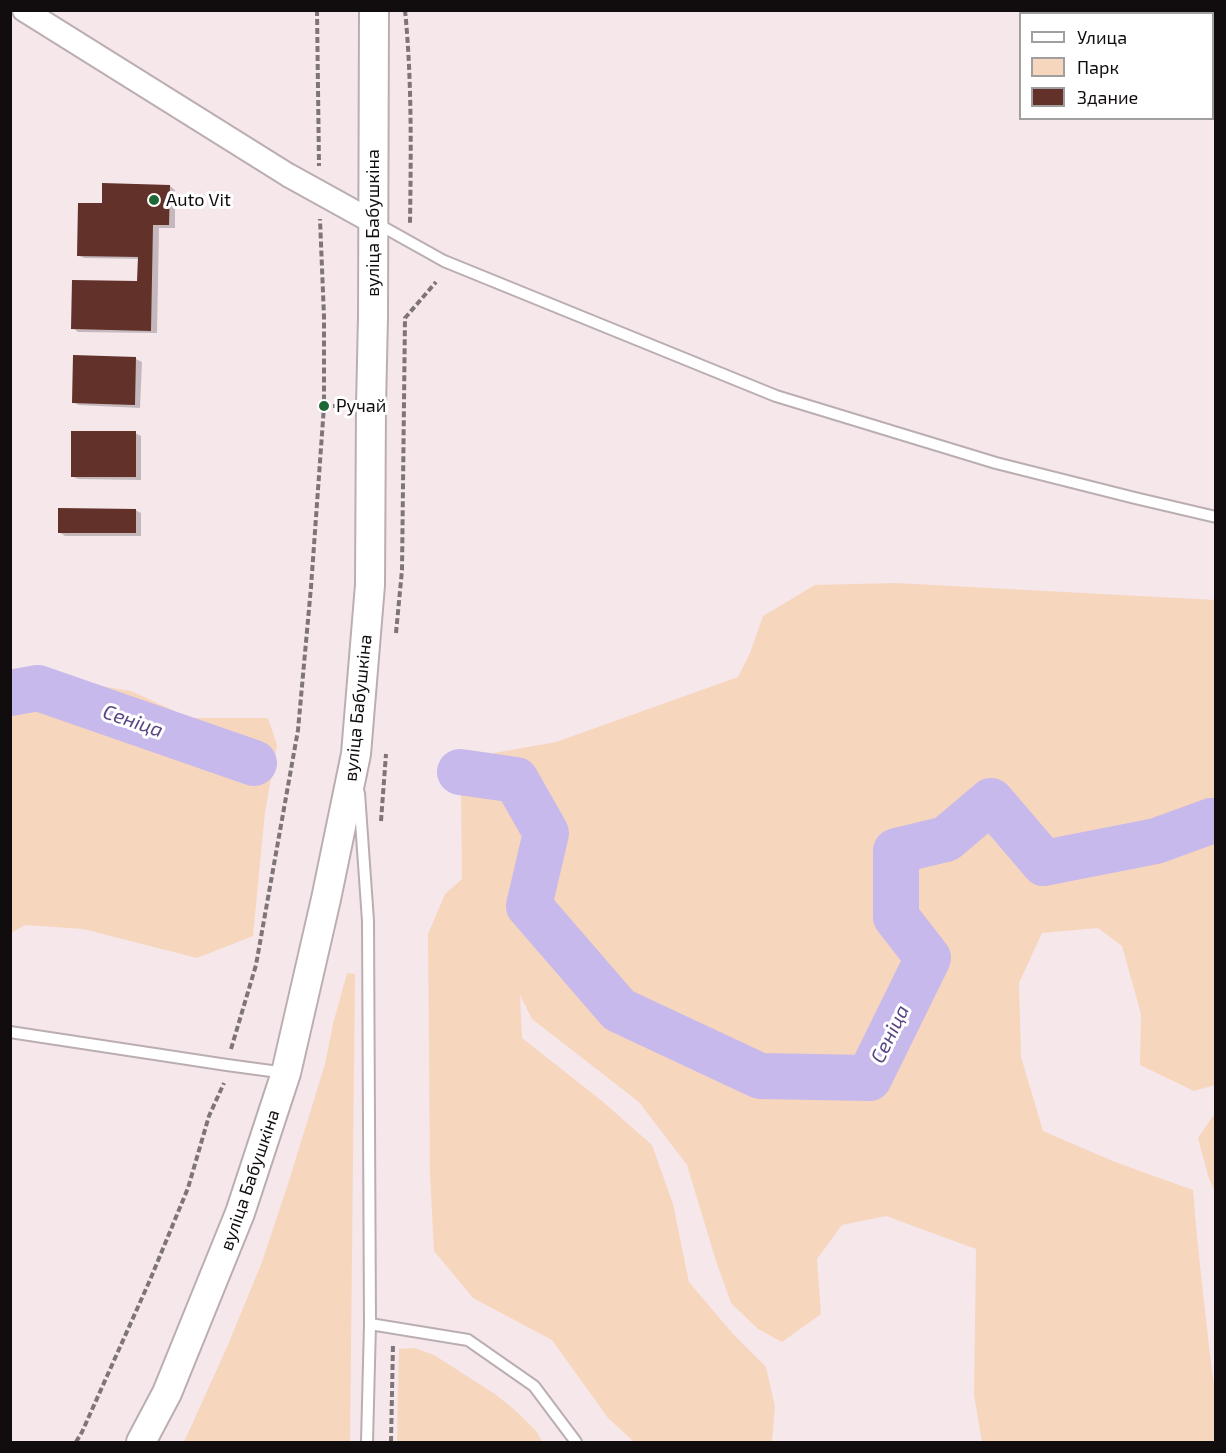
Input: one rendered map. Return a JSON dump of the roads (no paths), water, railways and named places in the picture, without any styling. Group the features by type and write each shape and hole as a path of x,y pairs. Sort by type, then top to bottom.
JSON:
{"street":[{"path":"24,10 288,175 373,222"},
{"name":"вуліца Бабушкіна","path":"141,1443 167,1393 240,1213 286,1073 356,754 370,585 374,10"}],"lane":[{"path":"373,222 444,261 776,396 996,463 1215,517"},
{"path":"356,754 368,921 370,1324 368,1443"},
{"path":"10,1032 286,1073"},
{"path":"370,1324 468,1340 534,1386 576,1443"}],"waterway":[{"name":"Сеніца","path":"10,693 38,688 254,763"},
{"name":"Сеніца","path":"460,772 516,780 546,833 529,906 619,1010 760,1076 869,1078 928,958 896,917 896,851 946,839 991,801 1044,863 1156,841 1216,821"}],"place":[{"name":"Auto Vit","path":"154,200"},
{"name":"Ручай","path":"324,406"}]}
